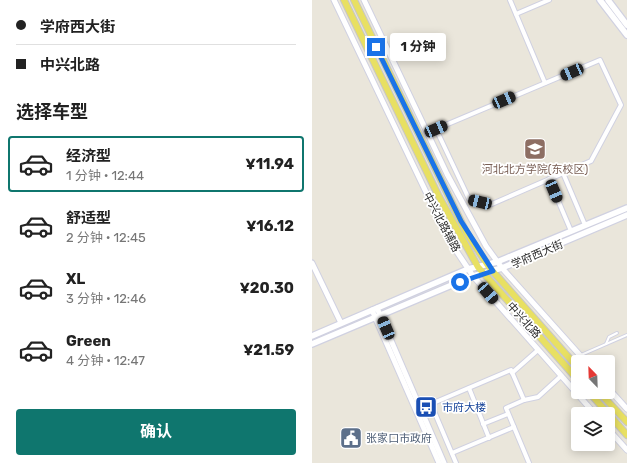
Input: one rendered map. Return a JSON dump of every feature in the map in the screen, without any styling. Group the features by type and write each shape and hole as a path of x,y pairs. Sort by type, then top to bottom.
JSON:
{"main road":[{"name":"中兴北路","path":"344,0 439,197 478,267 571,372"},
{"name":"中兴北路","path":"354,0 466,232 488,265 571,360"},
{"path":"600,0 627,35"},
{"path":"608,0 627,25"},
{"name":"学府西大街","path":"312,336 468,269 497,262 627,208"},
{"name":"学府西大街","path":"312,344 473,276 502,268 627,215"},
{"path":"595,399 627,435"},
{"path":"606,399 627,422"}],"street":[{"name":"中兴北路辅路","path":"334,0 442,226 468,269 589,407"},
{"path":"364,0 463,207 486,246 502,268 580,355"},
{"path":"510,0 545,83"},
{"path":"516,14 548,0"},
{"path":"600,60 620,106 591,161 563,173 492,204 469,199 436,129 600,60"},
{"path":"563,173 585,225"},
{"path":"549,179 571,231"},
{"path":"312,263 341,323"},
{"path":"375,309 439,463"},
{"path":"378,316 444,463"},
{"path":"512,373 538,350"},
{"path":"456,463 431,404 511,370 524,400"},
{"path":"529,463 506,408 524,400 538,397 561,376"},
{"path":"469,388 489,438"},
{"path":"615,396 627,409"},
{"path":"483,424 508,414"},
{"path":"452,453 514,427"},
{"path":"615,437 627,450"}],"lane":[{"path":"605,345 608,337 617,333"},
{"path":"580,355 627,335"}],"place":[{"name":"河北北方学院(东校区)","path":"535,149"},
{"name":"市府大楼","path":"426,407"},
{"name":"张家口市政府","path":"351,438"}],"route":[{"path":"376,47 466,232 493,271 473,276 460,282"}]}
